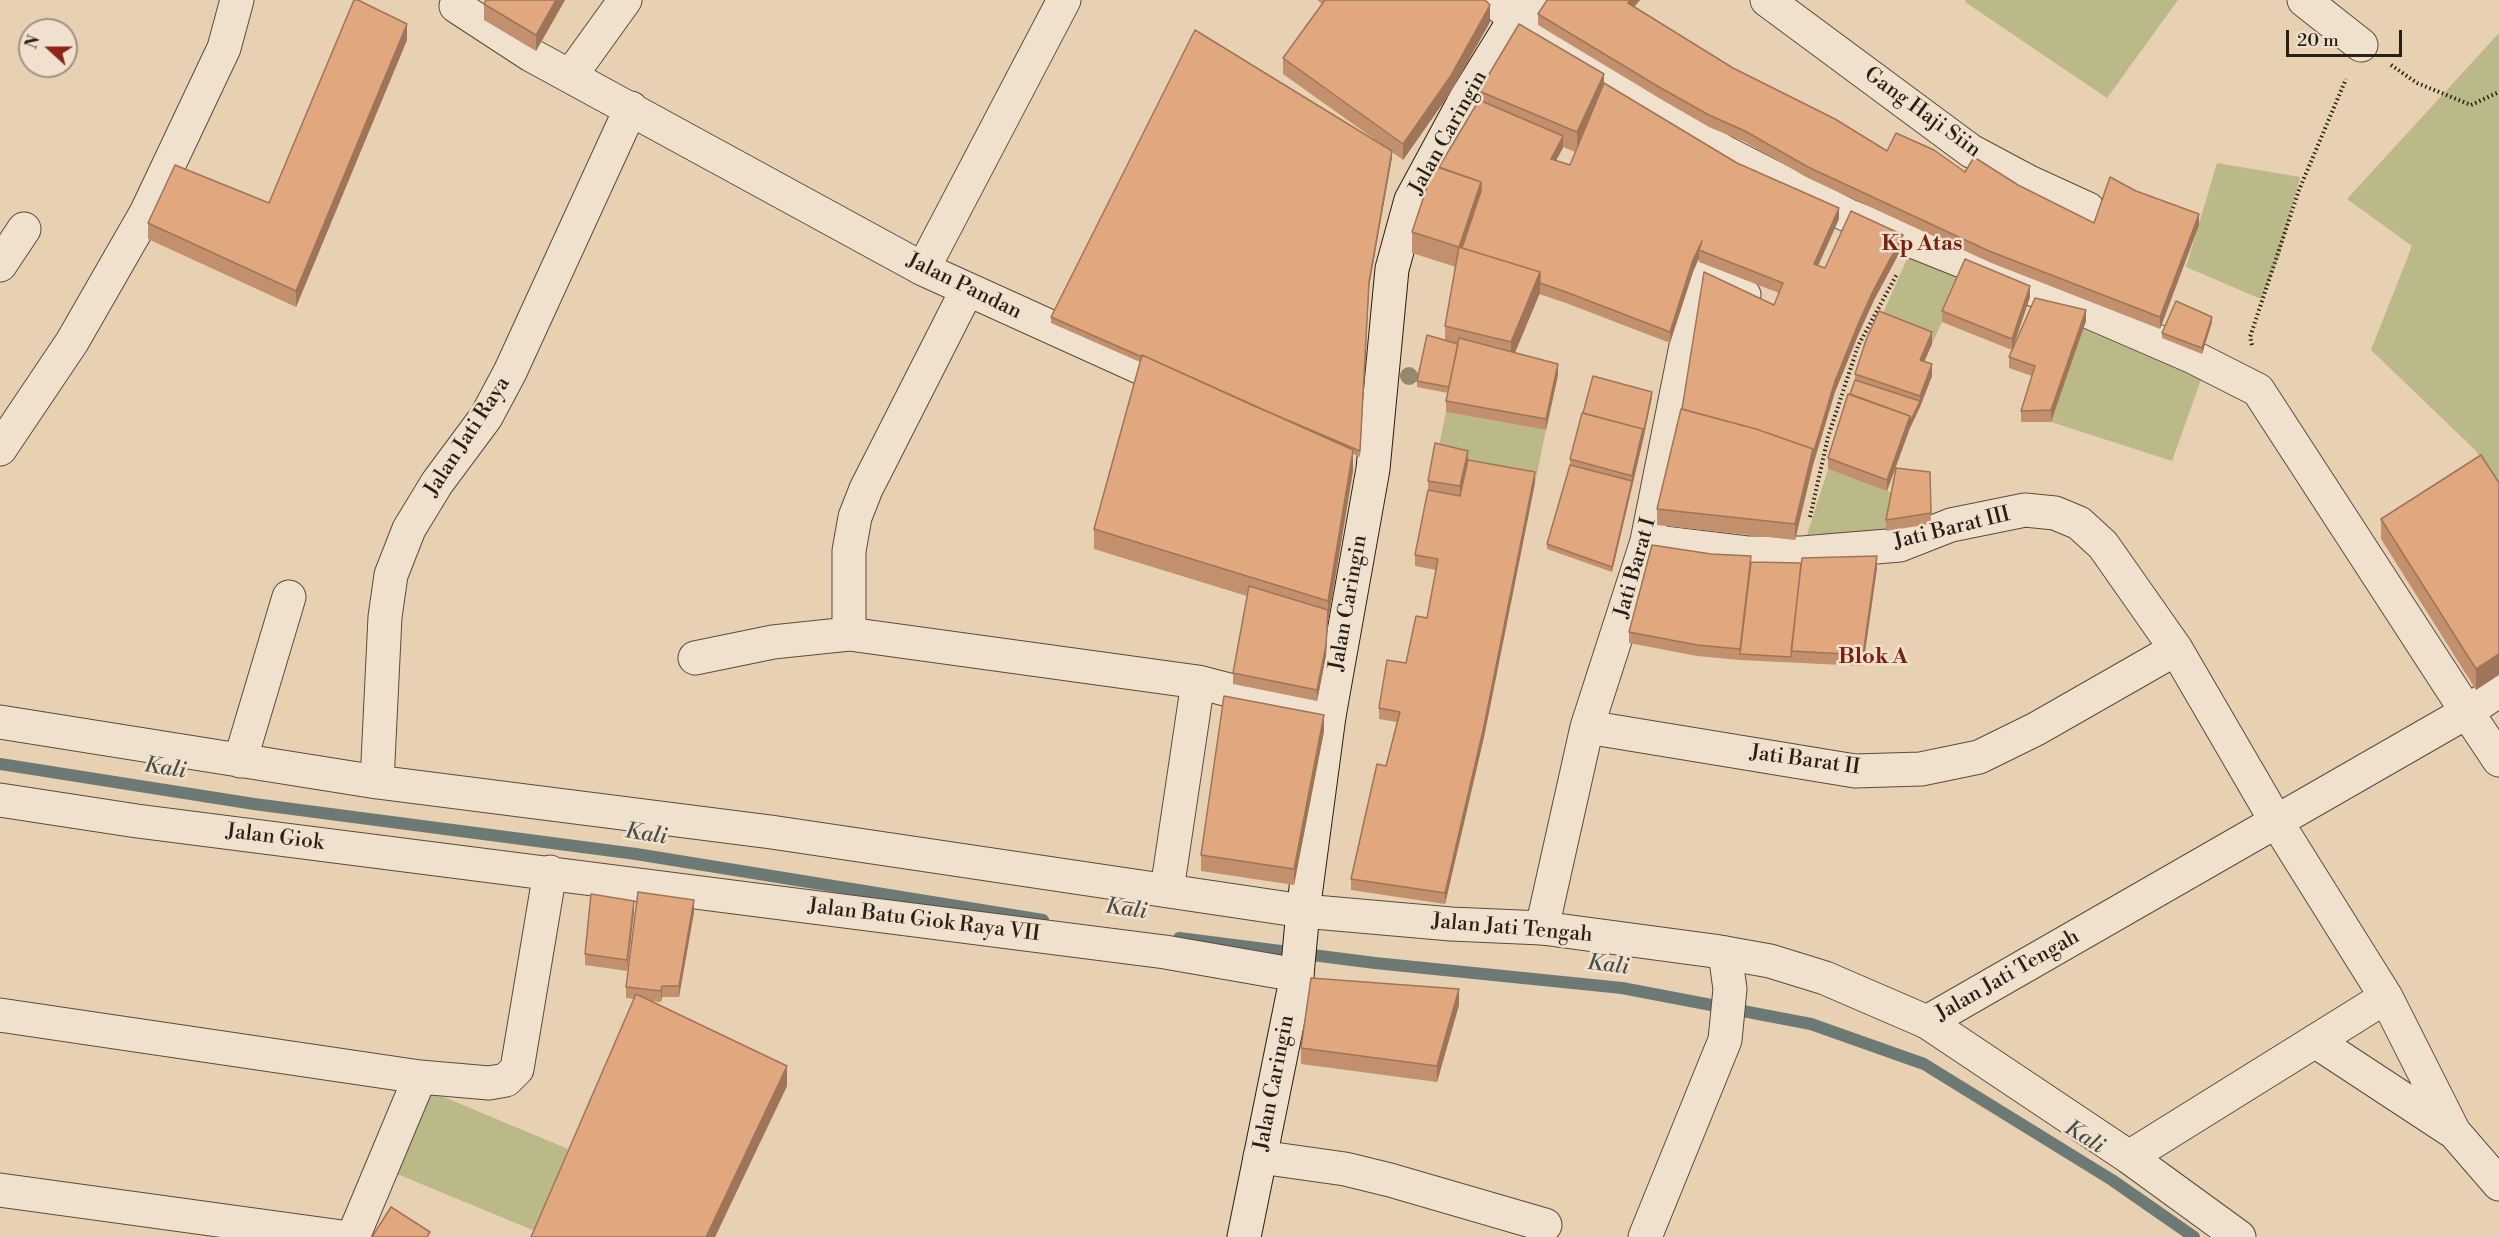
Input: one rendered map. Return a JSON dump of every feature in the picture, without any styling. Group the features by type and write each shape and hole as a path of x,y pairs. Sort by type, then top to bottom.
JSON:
{"street":[{"path":"0,449 72,342 146,213 224,48 237,0"},
{"path":"571,75 625,0"},
{"path":"923,268 1064,0"},
{"name":"Gang Haji Siin","path":"1767,0 1971,151 2029,182 2088,209"},
{"path":"2304,0 2361,45"},
{"name":"Jalan Pandan","path":"456,6 531,55 923,268 1206,397"},
{"path":"1514,6 1724,152 1847,215 2088,311 2191,356 2258,390 2499,760"},
{"name":"Jalan Caringin","path":"1244,1237 1298,969 1358,463 1392,269 1411,200 1514,6"},
{"name":"Jalan Jati Raya","path":"378,782 384,617 391,575 409,529 437,483 486,417 510,372 631,108"},
{"path":"0,265 24,229"},
{"name":"Jati Barat I","path":"1542,928 1587,727 1647,541 1700,276 1768,306"},
{"path":"849,634 849,550 855,517 866,489 967,290"},
{"name":"Jati Barat III","path":"1647,541 1747,554 1802,553 1900,545 1951,525 2025,510 2055,513 2079,524 2103,545 2176,649 2276,821 2386,997 2454,1132"},
{"path":"240,761 290,597"},
{"path":"695,658 773,642 849,634 1198,682 1329,716"},
{"name":"Jati Barat II","path":"1587,727 1855,771 1921,769 1979,757 2036,729 2176,649"},
{"path":"1167,890 1198,682"},
{"name":"Jalan Jati Tengah","path":"0,722 378,782 771,832 1167,890 1304,917 1542,928 1725,953 1770,961 1826,978 1927,1022 2467,712 2499,690"},
{"name":"Jalan Giok","path":"0,800 137,820 550,872"},
{"path":"0,1015 420,1077 489,1083 506,1080 517,1069 550,872"},
{"name":"Jalan Batu Giok Raya VII","path":"550,872 1298,969"},
{"path":"1645,1237 1725,1040 1730,989 1725,953"},
{"path":"2129,1157 2386,997"},
{"path":"1927,1022 2129,1157 2240,1237"},
{"path":"2315,1041 2454,1132 2499,1184"},
{"path":"353,1237 420,1077"},
{"path":"1260,1157 1345,1169 1545,1225"},
{"path":"0,1190 342,1237"}],"path":[{"path":"2258,390 2250,337 2299,190 2361,45 2417,82 2471,105 2499,92"},
{"path":"1802,553 1828,437 1858,346 1914,243"}],"shaded area":[{"path":"1966,0 2178,0 2107,98 1965,2"},
{"path":"2499,33 2499,487 2475,450 2371,350 2412,246 2347,199"},
{"path":"2217,163 2300,177 2279,258 2261,299 2186,267"},
{"path":"1914,243 1968,264 1932,344 1879,322"},
{"path":"2086,321 2205,369 2172,461 2051,422"},
{"path":"1446,412 1546,430 1535,483 1435,464"},
{"path":"1828,469 1893,493 1886,531 1807,535"},
{"path":"432,1092 568,1149 535,1231 397,1174"}],"building":[{"path":"354,0 407,24 296,291 148,223 175,165 269,203"},
{"path":"486,0 556,0 536,35 484,4"},
{"path":"1325,0 1485,0 1490,5 1450,77 1403,144 1283,58"},
{"path":"1547,0 1630,0 1628,3 1733,68 1835,119 1887,151 1896,133 1934,150 1965,172 1974,157 2018,185 2094,223 2110,177 2136,191 2199,214 2160,317 1989,251 1808,167 1745,131 1709,115 1659,87 1538,14"},
{"path":"1519,24 1604,74 1577,132 1479,91"},
{"path":"1195,30 1392,151 1369,282 1360,451 1051,317"},
{"path":"1604,83 1737,163 1839,208 1814,264 1825,268 1851,211 1903,235 1859,322 1835,381 1813,454 1813,449 1756,429 1682,409 1704,272 1774,305 1783,283 1699,250 1702,241 1693,260 1670,332 1540,283 1540,272 1462,248 1481,191 1481,182 1439,167 1479,100 1563,136 1551,159 1570,165"},
{"path":"1434,166 1481,182 1459,247 1412,232"},
{"path":"1459,247 1540,272 1511,342 1445,326"},
{"path":"1965,259 2030,286 2012,339 1942,311"},
{"path":"2035,298 2086,310 2051,410 2021,411 2035,366 2009,357"},
{"path":"2176,301 2212,317 2202,348 2162,333"},
{"path":"1879,311 1932,332 1920,360 1932,364 1920,396 1855,374 1866,340"},
{"path":"1427,335 1458,344 1449,387 1417,381"},
{"path":"1459,338 1558,364 1546,419 1446,401"},
{"path":"1142,355 1353,450 1328,601 1094,529"},
{"path":"1593,376 1652,392 1643,435 1643,429 1583,413"},
{"path":"1855,380 1920,401 1910,422 1910,416 1850,394"},
{"path":"1848,394 1910,416 1887,480 1828,458"},
{"path":"1681,409 1756,429 1813,449 1795,524 1657,509"},
{"path":"1582,413 1643,429 1632,476 1570,459"},
{"path":"1435,443 1468,451 1460,486 1428,481"},
{"path":"2481,455 2499,483 2499,654 2476,669 2381,519"},
{"path":"1468,460 1535,472 1484,726 1445,893 1351,879 1377,764 1386,766 1400,712 1379,708 1387,660 1406,663 1416,616 1427,618 1438,559 1415,555 1428,490 1460,496"},
{"path":"1570,465 1632,481 1612,567 1547,544"},
{"path":"1896,468 1930,472 1931,513 1886,520"},
{"path":"1652,545 1711,554 1751,556 1740,649 1697,645 1629,632"},
{"path":"1877,556 1863,655 1791,651 1802,558"},
{"path":"1751,562 1801,563 1791,657 1740,654"},
{"path":"1249,586 1328,610 1326,645 1317,690 1233,673"},
{"path":"1224,696 1324,715 1294,869 1201,855"},
{"path":"638,892 694,900 679,986 662,986 661,991 626,987"},
{"path":"591,894 634,901 627,960 585,954"},
{"path":"1311,978 1459,989 1437,1066 1301,1048"},
{"path":"636,994 787,1066 706,1237 531,1237"},
{"path":"391,1207 430,1232 427,1237 372,1237"}],"waterway":[{"name":"Kali","path":"0,764 254,804 636,854 1043,920"},
{"name":"Kali","path":"1179,938 1375,963 1622,988 1811,1024 1924,1064 2112,1180 2194,1237"}],"district":[{"name":"Kp Atas","path":"1922,245"},
{"name":"Blok A","path":"1873,658"}]}
